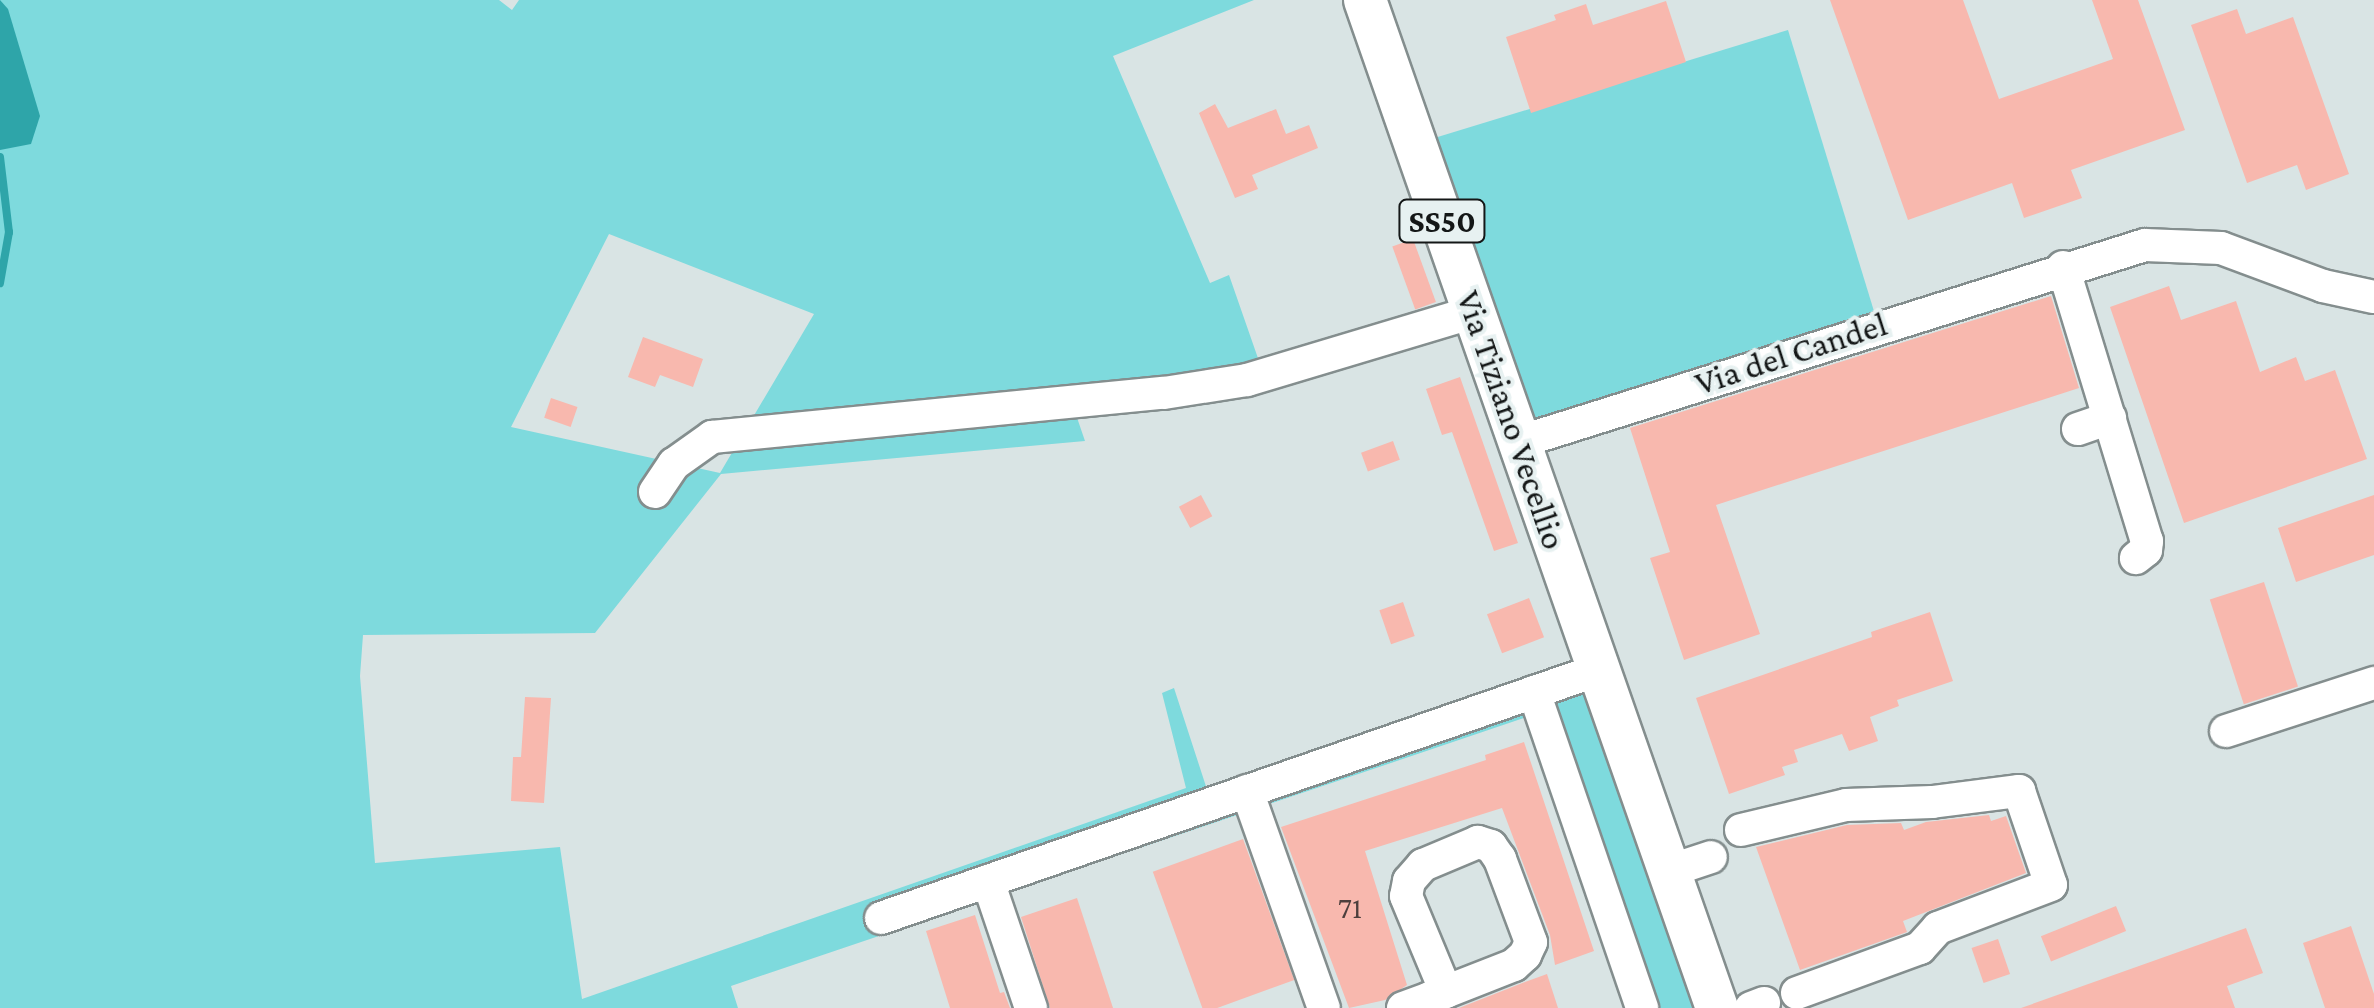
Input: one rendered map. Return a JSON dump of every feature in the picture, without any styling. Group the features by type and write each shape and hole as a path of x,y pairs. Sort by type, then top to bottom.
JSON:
{"main road":[{"name":"Via Tiziano Vecellio","path":"1365,0 1717,1008"}],"street":[{"name":"Via del Candel","path":"1519,442 2063,267 2145,245 2221,248 2323,286 2374,297"},
{"path":"2063,267 2147,541 2136,558"},
{"path":"655,492 674,464 712,437 1164,394 1246,380 1473,312"},
{"path":"2078,429 2110,418"},
{"path":"882,918 1598,670"},
{"path":"2226,731 2374,682"},
{"path":"1534,692 1642,1008"},
{"path":"1247,791 1324,1008"},
{"path":"1741,830 1846,805 1932,802 2018,791 2051,885 1938,928 1920,948 1797,993"},
{"path":"1403,1008 1446,992 1514,965 1531,942 1500,858 1491,846 1478,842 1423,865 1409,881 1406,896 1446,992"},
{"path":"1669,870 1710,856"},
{"path":"988,881 1032,1008"}],"shaded area":[{"path":"0,0 499,0 512,10 519,0 1254,0 1113,56 1210,283 1229,275 1260,364 1072,403 1085,441 721,474 595,633 363,635 360,676 375,863 560,847 582,999 1186,788 1162,693 1174,688 1214,811 1589,689 1732,1008 1627,1008 1527,717 731,986 738,1008 0,1008","holes":["609,234 814,314 720,473 511,427"]},
{"path":"0,0 8,9 40,116 31,144 0,150"},
{"path":"1788,30 1876,318 1495,434 1407,146"}],"building":[{"path":"1830,0 1963,0 1999,99 2113,59 2092,0 2138,0 2185,130 2071,170 2082,198 2024,218 2012,183 1908,220"},
{"path":"1666,1 1686,62 1531,113 1506,37 1556,20 1554,15 1586,4 1593,25"},
{"path":"2237,9 2246,34 2293,17 2349,174 2306,190 2297,165 2247,183 2191,25"},
{"path":"1215,104 1228,128 1276,109 1286,134 1309,125 1318,148 1252,175 1258,189 1235,198 1199,113"},
{"path":"1413,239 1436,302 1415,309 1392,247"},
{"path":"2169,286 2181,320 2236,301 2260,372 2296,357 2305,381 2335,370 2367,459 2184,523 2110,307"},
{"path":"2051,296 2079,388 1716,505 1760,634 1684,660 1650,558 1670,552 1630,428"},
{"path":"643,337 703,359 693,387 660,375 655,387 628,377"},
{"path":"1460,377 1518,543 1494,551 1452,432 1442,435 1426,389"},
{"path":"551,398 577,407 571,427 544,418"},
{"path":"1393,441 1400,460 1368,471 1361,453"},
{"path":"1201,495 1212,516 1190,528 1179,507"},
{"path":"2374,495 2374,555 2296,582 2278,528"},
{"path":"2264,582 2298,687 2244,704 2210,600"},
{"path":"1529,598 1544,637 1502,653 1487,614"},
{"path":"1403,602 1415,636 1391,644 1379,610"},
{"path":"1930,612 1953,681 1897,700 1899,706 1870,717 1878,741 1849,751 1842,734 1794,750 1798,762 1782,767 1785,775 1729,794 1696,698 1872,637 1871,632"},
{"path":"525,697 551,698 544,803 511,801 513,757 521,757"},
{"path":"1524,742 1594,951 1555,965 1550,935 1502,808 1365,851 1407,985 1385,1000 1349,1008 1281,827 1486,760 1485,755"},
{"path":"1989,815 1991,821 2006,816 2026,873 1903,921 1907,932 1800,970 1756,847 1847,825 1901,823 1904,830 1926,822"},
{"path":"1243,839 1294,980 1217,1008 1202,1008 1153,872"},
{"path":"1077,898 1113,1008 1050,1008 1021,917"},
{"path":"2116,906 2126,931 2051,961 2041,936"},
{"path":"975,915 1000,993 1004,992 1010,1008 950,1008 926,931"},
{"path":"2351,926 2374,994 2374,1008 2325,1008 2303,943"},
{"path":"2246,928 2263,973 2227,986 2235,1008 2021,1008"},
{"path":"1998,939 2010,974 1984,983 1972,948"},
{"path":"1547,974 1558,1008 1459,1008 1525,982"}],"waterway":[{"path":"0,157 9,232 0,283"}]}
